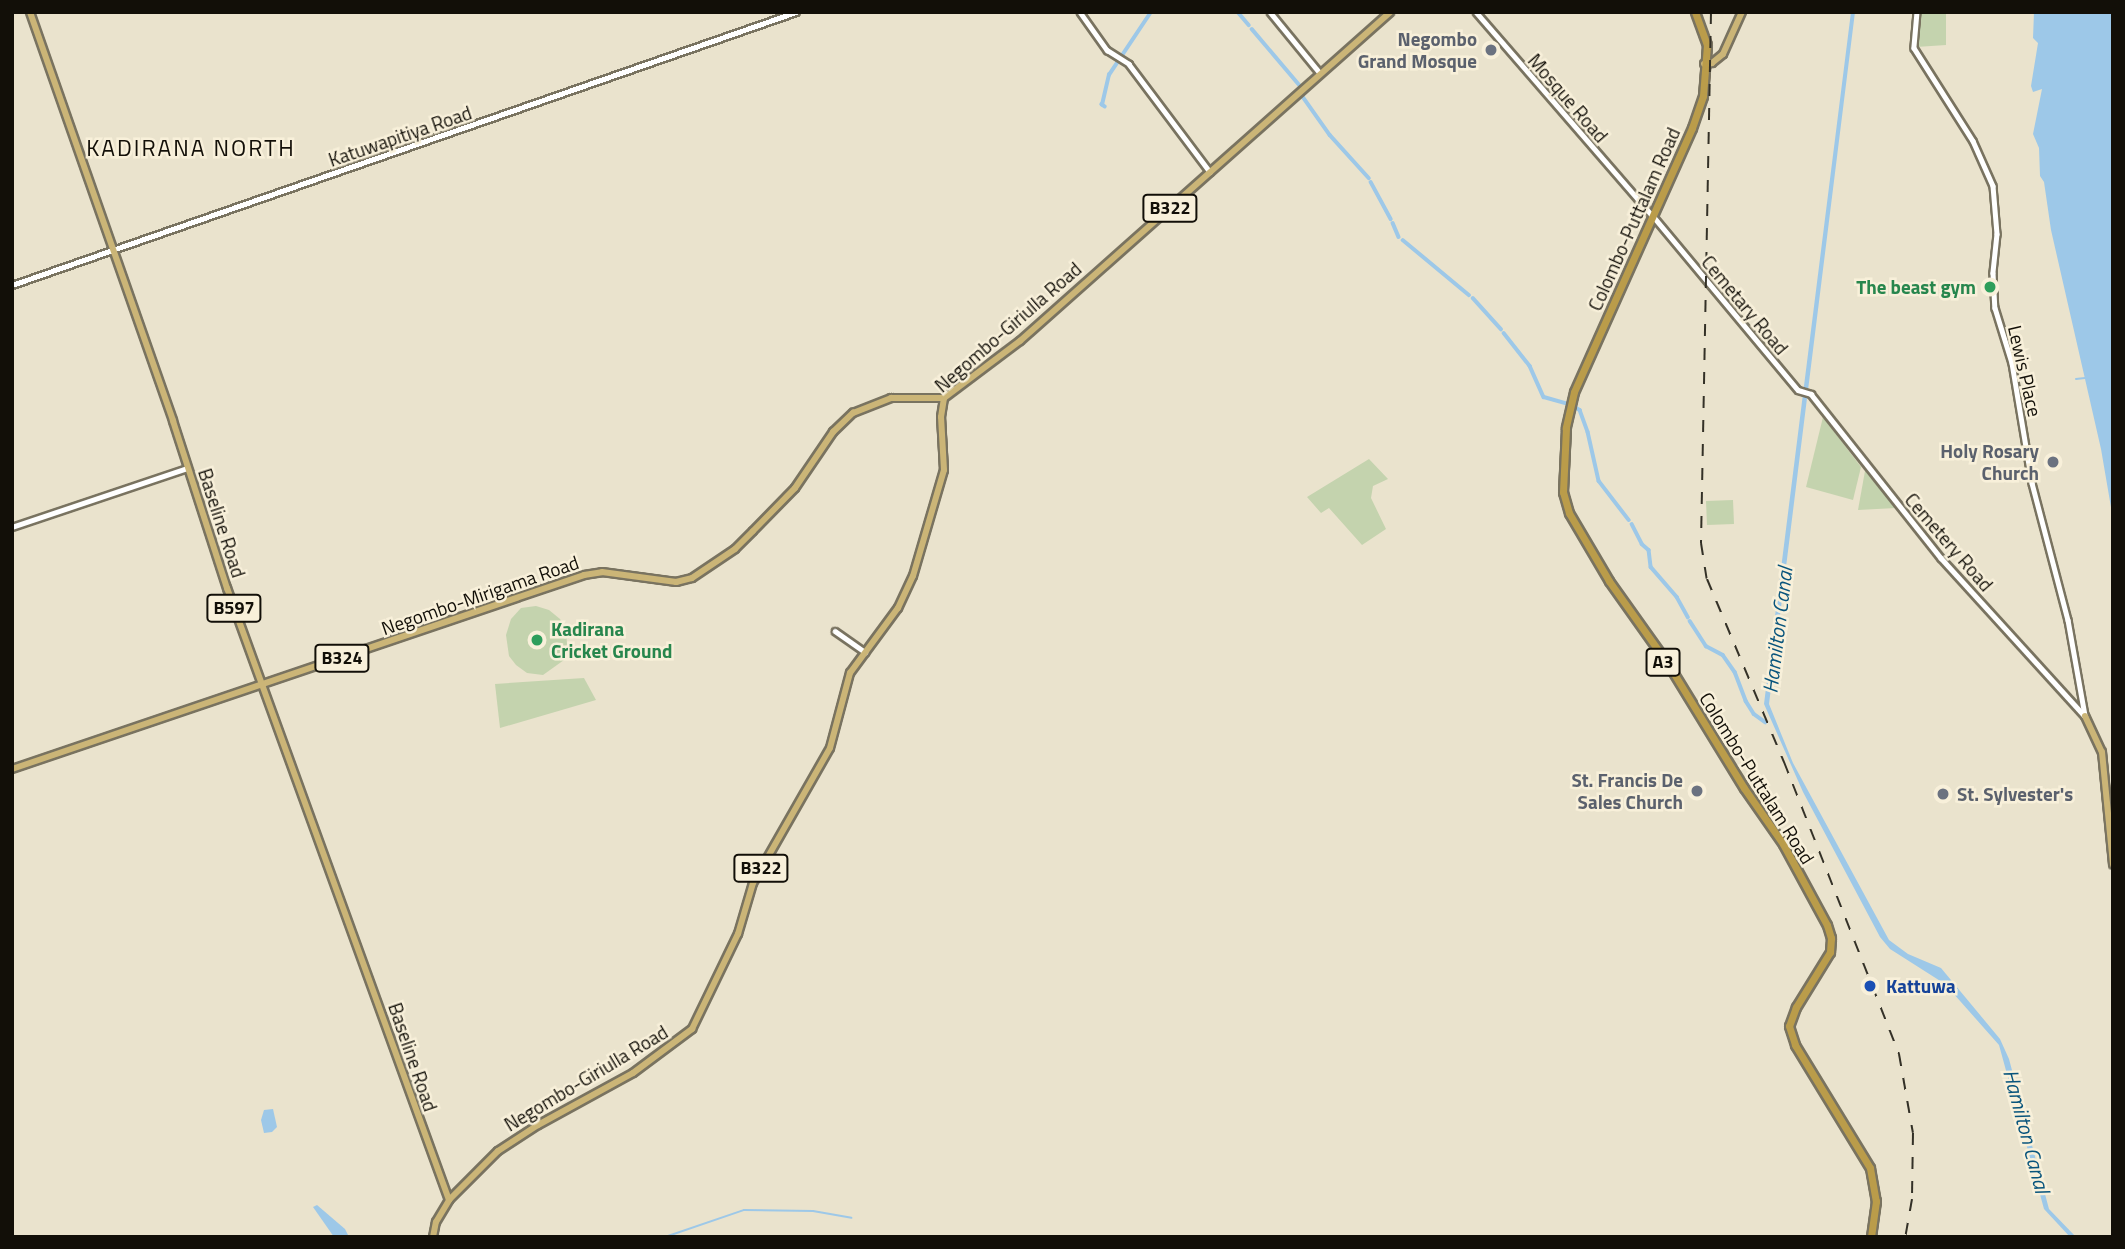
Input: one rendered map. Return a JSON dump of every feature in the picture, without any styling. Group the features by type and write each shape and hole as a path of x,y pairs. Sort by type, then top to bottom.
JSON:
{"highway":[{"name":"A3","path":"1694,12 1706,34 1706,61"},
{"name":"Colombo-Puttalam Road","path":"1706,61 1698,115 1572,400 1561,474 1564,498 1573,520 1609,581 1668,664 1744,788 1783,845 1827,925 1831,938 1830,952 1796,1007 1789,1026 1795,1045 1857,1142 1870,1168 1876,1202 1869,1237"}],"main road":[{"name":"Baseline Road","path":"30,12 263,685 449,1200"},
{"name":"Negombo-Giriulla Road","path":"433,1237 436,1222 449,1200 504,1146 623,1079 692,1029 738,934 753,883 830,748 850,673 903,598 924,541 944,470 941,418 944,398 1020,341 1390,12"},
{"path":"1706,61 1725,51 1742,12"},
{"name":"Negombo-Mirigama Road","path":"12,769 584,575 602,572 675,582 692,578 735,549 795,488 833,432 853,413 868,404 891,398 944,398"},
{"path":"2084,712 2102,752 2113,864"}],"street":[{"name":"Katuwapitiya Road","path":"12,285 796,12"},
{"path":"1080,12 1107,50 1125,62 1210,172"},
{"path":"1270,12 1320,74"},
{"name":"Mosque Road","path":"1476,12 1651,217"},
{"name":"Lewis Place","path":"1917,12 1914,48 1973,141 1992,182 1997,227 1993,273 1995,308 2012,363 2034,494 2070,627 2084,712"},
{"name":"Cemetary Road","path":"1651,217 1806,393"},
{"name":"Cemetery Road","path":"1806,393 1919,533 2073,706 2084,712"},
{"path":"12,527 187,468"},
{"path":"835,631 864,652"}],"green space":[{"path":"1919,12 1946,12 1946,45 1916,47"},
{"path":"1823,417 1861,467 1853,500 1806,487"},
{"path":"1369,459 1388,479 1373,486 1371,498 1386,529 1362,545 1329,508 1321,513 1307,497"},
{"path":"1865,471 1896,508 1858,510"},
{"path":"1733,500 1734,524 1707,525 1706,501"},
{"name":"Kadirana Cricket Ground","path":"536,606 549,610 560,619 566,630 564,660 543,675 527,673 516,665 509,656 506,635 511,619 521,608"},
{"path":"584,678 596,700 500,728 495,684"}],"water":[{"name":"Hamilton Canal","path":"1851,12 1855,12 1769,704 1793,763 1889,940 1908,954 1941,968 2000,1039 2009,1059 2049,1209 2076,1237 2070,1237 2044,1209 1999,1045 1945,984 1890,949 1880,937 1803,792 1764,704"},
{"path":"2034,12 2113,12 2113,519 2101,449 2051,230 2044,182 2040,176 2039,148 2033,134 2042,89 2033,92 2031,86 2038,43 2033,38"},
{"path":"273,1109 277,1127 272,1132 264,1133 261,1120 264,1110"},
{"path":"317,1205 345,1229 349,1237 334,1237 313,1207"}],"waterway":[{"path":"1105,107 1102,105 1109,75 1151,12"},
{"path":"1238,12 1249,25"},
{"path":"1252,29 1302,88"},
{"path":"1301,94 1330,135 1369,178"},
{"path":"1371,182 1391,219"},
{"path":"1393,223 1399,237"},
{"path":"1403,240 1469,295"},
{"path":"1473,298 1501,329"},
{"path":"1504,333 1530,366 1544,397 1565,403"},
{"path":"2076,379 2085,378"},
{"path":"1573,406 1580,410 1588,432 1599,481 1629,520"},
{"path":"1632,524 1642,544 1649,550 1651,567 1677,597 1688,617"},
{"path":"1690,621 1706,646 1723,655 1735,672 1754,714 1765,722"},
{"path":"665,1237 744,1210 813,1211 851,1218"}],"railway":[{"path":"1711,12 1701,543 1707,579 1784,762 1899,1054 1913,1133 1912,1199 1905,1237"}],"place":[{"name":"Negombo Grand Mosque","path":"1491,50"},
{"name":"The beast gym","path":"1990,287"},
{"name":"Holy Rosary Church","path":"2053,462"},
{"name":"Kadirana Cricket Ground","path":"537,640"},
{"name":"St. Francis De Sales Church","path":"1697,791"},
{"name":"St. Sylvester's","path":"1943,794"},
{"name":"Kattuwa","path":"1870,986"}],"district":[{"name":"KADIRANA NORTH","path":"191,148"}]}
